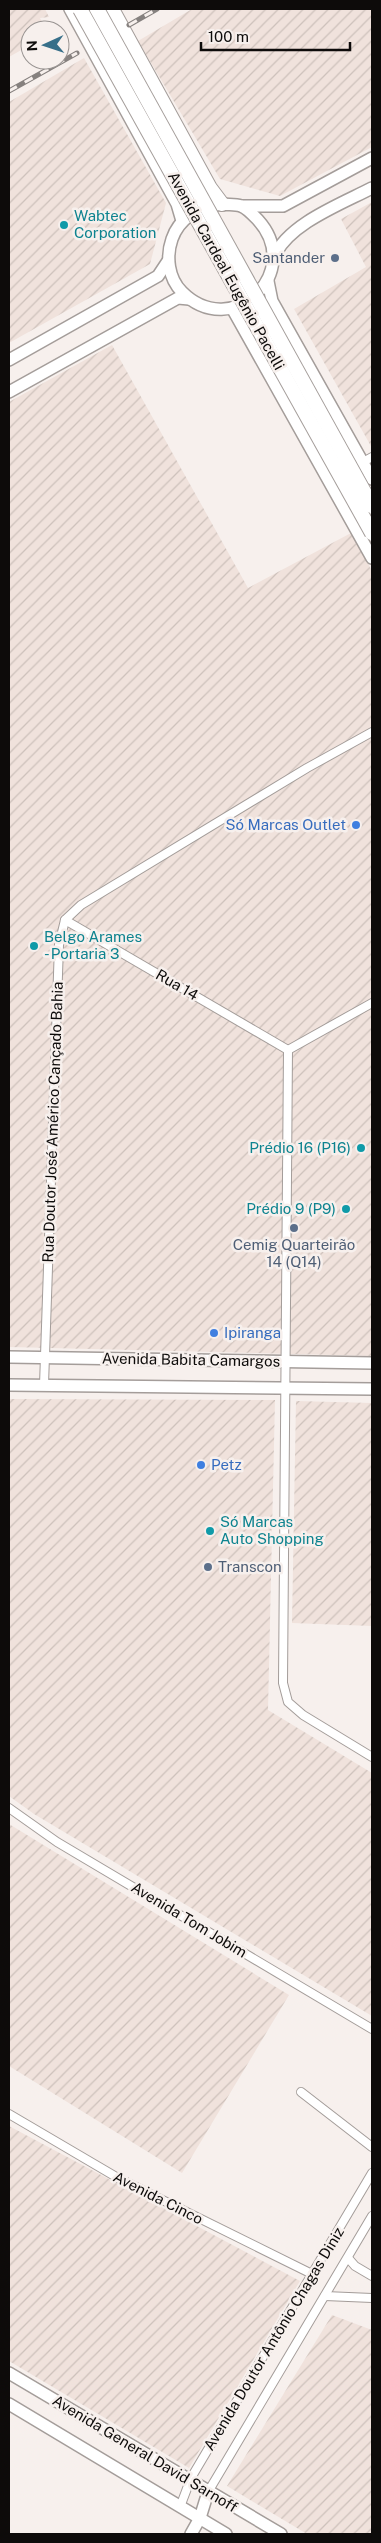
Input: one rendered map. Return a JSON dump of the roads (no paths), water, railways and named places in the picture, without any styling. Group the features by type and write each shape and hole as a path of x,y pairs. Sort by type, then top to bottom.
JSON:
{"highway":[{"name":"Avenida Cardeal Eugênio Pacelli","path":"80,9 372,533"},
{"name":"Avenida Cardeal Eugênio Pacelli","path":"97,9 372,506"},
{"path":"112,9 210,188 222,204"}],"main road":[{"name":"Avenida Cardeal Eugênio Pacelli","path":"70,9 177,204 182,221"},
{"path":"372,158 283,206 222,204 207,206 193,212 182,221 174,233 169,247 168,261 172,276 179,289 189,299 202,306 217,310 247,303 259,293 268,281 279,245 292,232 372,188"},
{"path":"242,206 265,228 272,243 273,260"},
{"path":"9,360 158,276 168,261"},
{"name":"Avenida Cardeal Eugênio Pacelli","path":"268,281 272,301 368,460 372,479"},
{"path":"9,392 178,298 189,299"},
{"name":"Avenida Cardeal Eugênio Pacelli","path":"232,308 372,558"},
{"name":"Avenida Babita Camargos","path":"9,1357 372,1363"},
{"name":"Avenida Babita Camargos","path":"9,1384 372,1389"},
{"name":"Avenida General David Sarnoff","path":"9,2373 281,2534"},
{"name":"Avenida General David Sarnoff","path":"9,2404 226,2534"},
{"path":"191,2534 200,2518 208,2492"}],"street":[{"path":"65,920 81,905 307,768 372,732"},
{"name":"Rua 14","path":"65,920 288,1050"},
{"name":"Rua Doutor José Américo Cançado Bahia","path":"44,1385 59,946 65,920"},
{"path":"372,1003 288,1050 283,1684 288,1702 303,1715 372,1757"},
{"name":"Avenida Tom Jobim","path":"9,1808 57,1842 372,2029"},
{"path":"301,2092 372,2147"},
{"name":"Avenida Cinco","path":"9,2114 118,2178 312,2274"},
{"name":"Avenida Doutor Antônio Chagas Diniz","path":"180,2507 190,2480 372,2173"},
{"name":"Avenida Doutor Antônio Chagas Diniz","path":"208,2492 372,2216"},
{"path":"348,2258 355,2266 372,2276"},
{"path":"325,2296 372,2298"}],"railway":[{"path":"129,25 157,9"},
{"path":"9,91 77,53"}],"place":[{"name":"Wabtec Corporation","path":"64,225"},
{"name":"Santander","path":"335,258"},
{"name":"Só Marcas Outlet","path":"356,825"},
{"name":"Belgo Arames - Portaria 3","path":"34,946"},
{"name":"Prédio 16 (P16)","path":"361,1148"},
{"name":"Prédio 9 (P9)","path":"346,1209"},
{"name":"Cemig Quarteirão 14 (Q14)","path":"294,1228"},
{"name":"Ipiranga","path":"214,1333"},
{"name":"Petz","path":"201,1465"},
{"name":"Só Marcas Auto Shopping","path":"210,1531"},
{"name":"Transcon","path":"208,1567"}]}
